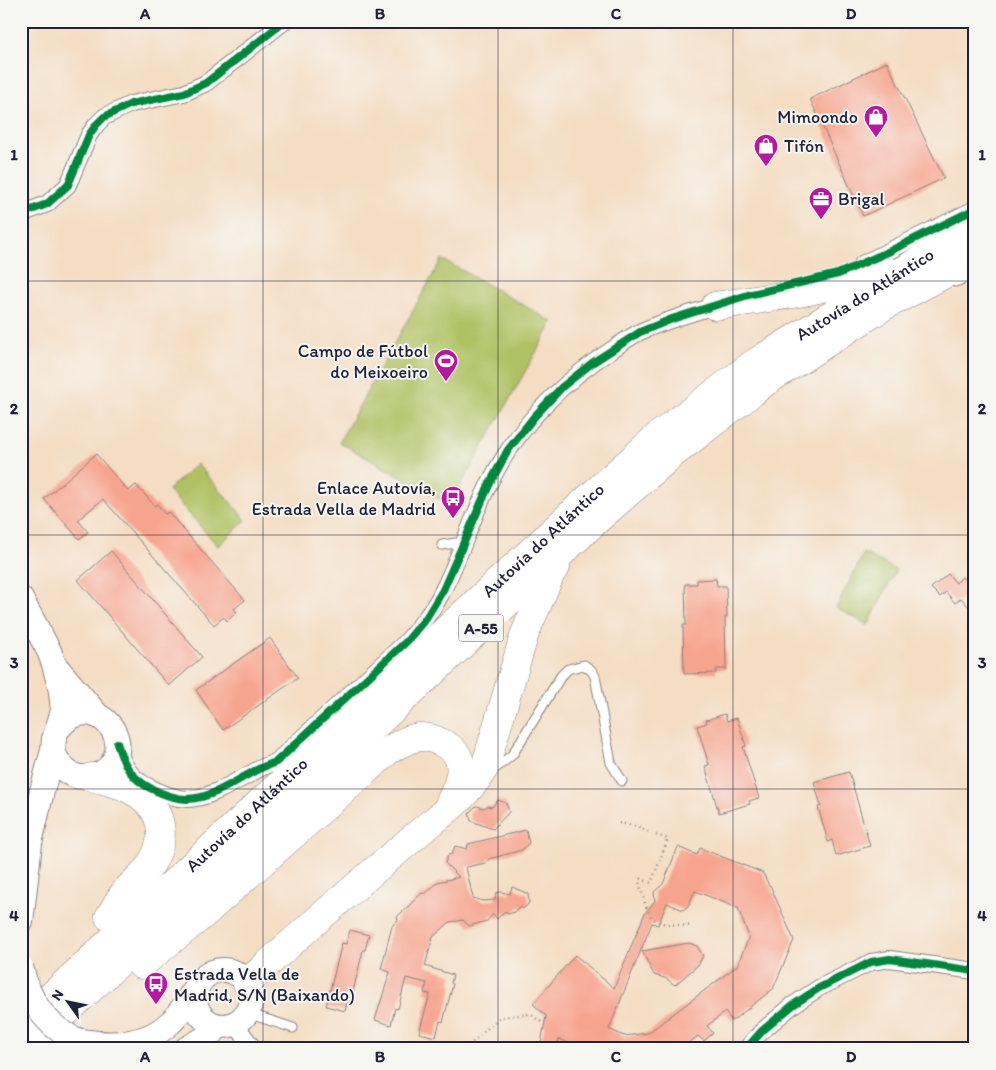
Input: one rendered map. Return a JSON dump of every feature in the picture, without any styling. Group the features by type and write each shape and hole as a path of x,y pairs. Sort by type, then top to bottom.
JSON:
{"highway":[{"name":"Autovía do Atlántico","path":"21,1024 659,435 753,364 941,247 975,230"},
{"path":"715,306 829,288 867,276 909,257 941,247"},
{"name":"Autovía do Atlántico","path":"26,1049 598,519 673,454 767,381 883,306 975,258"},
{"path":"247,983 464,795 477,780 485,767 524,633 552,571 598,519"},
{"path":"47,1049 107,993 204,914 389,750 414,738 431,738 446,744 456,753 461,765 459,785 447,809"},
{"path":"21,998 276,762"},
{"path":"86,777 130,789 142,797 159,817 160,839 150,866 124,893 109,917"}],"main road":[{"path":"21,599 54,664 62,691 63,711 30,843 21,922"},
{"path":"38,809 52,794 67,783 107,769 113,761 117,743 111,727 98,716 54,664"},
{"path":"86,777 71,775 62,769 56,760 56,739 71,717 80,714 98,716"},
{"path":"21,967 31,998 45,1019 65,1035 83,1045 112,1045 150,1038 172,1022"},
{"path":"150,1049 165,1038 172,1022 201,981 208,975 224,970 241,976 247,983 251,998 233,1021 186,1049"},
{"path":"196,988 195,1005 198,1013 210,1024 233,1021"}],"street":[{"path":"21,214 47,204 68,185 89,135 104,116 131,104 184,93 206,83 285,21"},
{"path":"117,743 127,770 142,784 166,795 188,799 216,792 254,771 276,762 407,641 426,618 443,590 489,485 508,450 534,417 562,387 592,363 640,332 672,319 748,294 838,274 890,252 975,209"},
{"path":"746,1049 762,1031 793,1005 819,988 871,962 890,960 975,971"},
{"path":"233,1021 254,1049"}],"lane":[{"path":"883,306 975,275"},
{"path":"442,545 465,542"},
{"path":"485,767 496,767 512,755 561,676 568,669 584,665 595,676 611,763 622,781"},
{"path":"233,1021 293,1028"}],"path":[{"path":"619,823 636,826 648,832"},
{"path":"656,834 668,839 651,883 641,878 639,882 648,914 654,920 664,924 692,926"},
{"path":"465,1049 500,1017 530,1014 541,1022"}],"green space":[{"name":"Campo de Fútbol do Meixoeiro","path":"442,259 553,322 450,505 339,442"},
{"path":"197,464 246,520 218,546 168,490"},
{"path":"864,553 896,570 868,625 836,608"}],"building":[{"name":"Mimoondo","path":"887,62 944,178 863,216 810,99"},
{"path":"96,454 128,491 136,485 155,506 157,504 165,514 168,512 245,600 234,609 237,612 227,621 224,617 214,625 103,499 78,520 88,532 79,539 44,499"},
{"path":"111,551 202,657 169,686 78,580"},
{"path":"948,574 956,583 962,577 975,592 975,614 961,598 955,603 946,592 940,597 931,588"},
{"path":"716,579 717,586 726,586 726,669 716,669 716,673 684,674 683,625 686,625 685,584 697,584 697,580"},
{"path":"270,638 298,678 223,730 196,690"},
{"path":"725,714 727,721 737,718 746,746 743,747 759,798 749,801 750,804 719,813 705,766 709,765 697,726 707,723 706,720"},
{"path":"849,772 870,846 836,856 832,840 828,842 818,807 821,806 814,782"},
{"path":"498,800 506,803 509,812 493,829 471,821 469,813 476,806 492,807"},
{"path":"526,830 529,843 522,850 489,859 486,863 466,867 473,898 483,901 495,900 496,893 510,894 512,887 528,894 529,903 523,909 520,906 514,912 508,914 505,911 497,919 493,914 487,921 469,926 463,920 450,922 433,937 425,966 453,975 451,983 453,984 443,1022 440,1021 436,1037 419,1033 430,994 424,993 427,983 406,978 398,1009 395,1008 391,1025 375,1020 390,972 381,969 392,926 398,920 397,917 422,893 425,894 438,882 459,877 445,863 455,846 467,849 468,844"},
{"path":"678,847 697,855 700,848 763,873 794,940 773,989 732,1021 725,1012 707,1026 713,1033 704,1041 698,1036 681,1049 582,1049 559,1039 557,1049 540,1049 546,1016 533,1004 575,955 614,988 645,913 655,901 654,892 663,884","holes":["695,891 738,908 749,937 737,966 648,1033 624,1036 609,1029 652,923 658,925 667,903 683,910 688,906"]},
{"path":"350,930 369,935 365,950 363,950 352,996 349,995 345,1011 326,1006 342,943 346,944"},
{"path":"689,943 697,946 703,956 698,965 675,985 665,978 654,975 642,951"}],"cycle path":[{"path":"21,214 47,204 68,185 89,135 104,117 131,104 184,93 206,83 285,21"},
{"path":"117,743 125,764 138,780 159,792 182,799 196,798 212,793 276,762 407,641 426,618 443,590 489,485 508,450 534,417 562,387 592,363 640,332 672,319 748,295 838,274 890,251 975,209"},
{"path":"746,1049 762,1031 793,1005 819,988 871,962 890,959 975,971"}],"place":[{"name":"Mimoondo","path":"876,138"},
{"name":"Tifón","path":"766,167"},
{"name":"Brigal","path":"821,220"},
{"name":"Campo de Fútbol do Meixoeiro","path":"446,382"},
{"name":"Enlace Autovía, Estrada Vella de Madrid","path":"453,519"},
{"name":"Estrada Vella de Madrid, S/N (Baixando)","path":"156,1005"}]}
